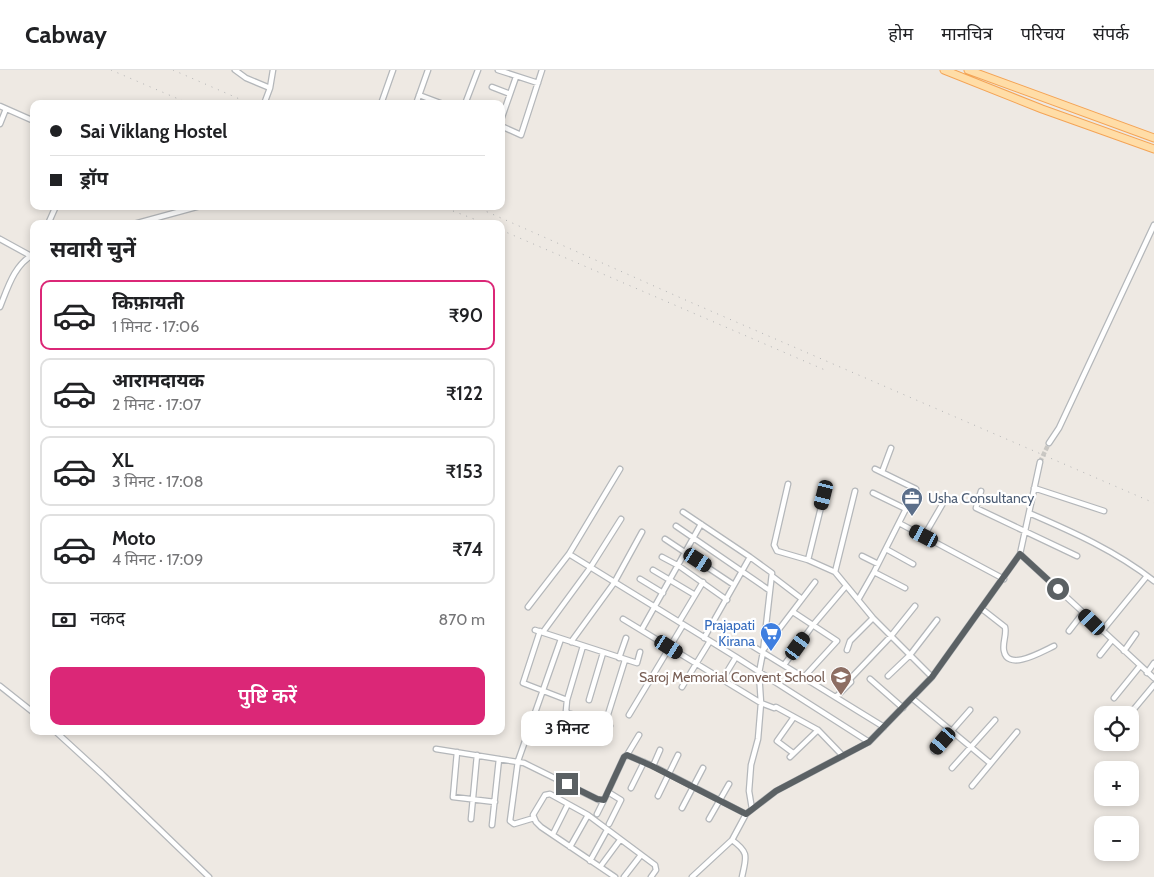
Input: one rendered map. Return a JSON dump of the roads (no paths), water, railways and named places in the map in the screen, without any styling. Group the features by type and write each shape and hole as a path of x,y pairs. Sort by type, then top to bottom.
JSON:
{"main road":[{"path":"944,70 1042,109 1154,149"},
{"path":"968,70 1154,138"}],"street":[{"path":"235,70 246,78 270,88"},
{"path":"266,100 270,88 272,70"},
{"path":"382,100 393,70"},
{"path":"417,100 428,70"},
{"path":"467,100 478,70"},
{"path":"498,70 538,83"},
{"path":"505,128 521,134 542,70"},
{"path":"505,108 516,77"},
{"path":"492,87 510,94"},
{"path":"419,95 432,100"},
{"path":"0,106 30,119"},
{"path":"0,124 6,109"},
{"path":"149,220 185,210"},
{"path":"1049,443 1059,428 1154,225"},
{"path":"0,239 30,254"},
{"path":"0,306 13,275 30,257"},
{"path":"882,472 891,448"},
{"path":"692,877 732,840 746,814 752,809 776,791 869,742 932,677 1004,579 1020,554 1040,462"},
{"path":"528,607 569,554 620,469"},
{"path":"858,600 916,489 875,469"},
{"path":"788,484 775,548 777,551 808,560 835,572 873,618 932,677"},
{"path":"1034,488 1104,511"},
{"path":"835,572 855,491"},
{"path":"981,491 976,508 1077,556"},
{"path":"874,492 906,509"},
{"path":"808,560 824,495"},
{"path":"924,536 946,498"},
{"path":"683,512 772,573 772,576 802,599"},
{"path":"1030,513 1076,533 1120,556 1152,578 1102,631"},
{"path":"567,700 524,685 523,681 539,631 590,568 621,519"},
{"path":"899,523 1004,579"},
{"path":"642,630 702,524"},
{"path":"676,526 769,590"},
{"path":"571,642 614,583 642,532"},
{"path":"665,539 734,585"},
{"path":"886,549 913,564"},
{"path":"569,554 869,742"},
{"path":"1020,554 1154,678"},
{"path":"862,556 878,564"},
{"path":"662,557 679,566 727,600"},
{"path":"704,638 750,557"},
{"path":"653,570 695,595"},
{"path":"874,572 906,588"},
{"path":"752,809 749,791 750,774 758,738 761,703 759,673 772,576"},
{"path":"640,579 663,593"},
{"path":"629,715 669,647 703,582"},
{"path":"763,651 816,582"},
{"path":"784,665 813,625 846,586"},
{"path":"836,697 851,682 850,679 891,636 914,606"},
{"path":"982,609 1005,627 1004,650 1010,659 1018,661 1054,646"},
{"path":"793,612 837,641 804,677"},
{"path":"1070,631 1083,613"},
{"path":"847,650 850,641 873,618"},
{"path":"624,619 761,703 776,707 818,730 843,756"},
{"path":"888,676 910,655 937,620"},
{"path":"539,631 637,663 640,652"},
{"path":"1124,651 1136,634"},
{"path":"583,646 565,708 568,713 607,725 626,638"},
{"path":"561,639 518,761 510,821 514,824 534,818 544,795 550,794 588,815 641,855 656,868 651,877"},
{"path":"1100,655 1112,640"},
{"path":"682,687 710,641"},
{"path":"746,642 884,727"},
{"path":"589,700 603,653"},
{"path":"722,680 736,657"},
{"path":"1147,672 1154,663"},
{"path":"1114,698 1140,666"},
{"path":"870,679 903,708"},
{"path":"0,686 30,710"},
{"path":"1137,706 1154,686"},
{"path":"913,698 990,763"},
{"path":"934,751 970,710"},
{"path":"794,717 777,741 791,755 818,730"},
{"path":"952,768 995,720"},
{"path":"972,786 1017,732"},
{"path":"59,735 209,877"},
{"path":"597,814 624,757 639,735"},
{"path":"436,749 518,761 597,799 604,800"},
{"path":"652,766 660,750"},
{"path":"457,752 452,796 455,798 495,802"},
{"path":"471,819 477,755"},
{"path":"627,755 669,774 746,814"},
{"path":"658,796 678,755"},
{"path":"492,825 499,759"},
{"path":"632,788 644,762"},
{"path":"682,808 703,768"},
{"path":"709,819 728,784"},
{"path":"608,792 621,800 609,824"},
{"path":"553,834 568,804"},
{"path":"570,847 588,815"},
{"path":"534,818 541,827 614,877"},
{"path":"590,861 607,830"},
{"path":"600,867 620,840"},
{"path":"732,840 742,847 746,853 742,877"},
{"path":"624,877 641,855"}],"tunnel":[{"path":"1040,462 1049,443"}],"railway":[{"path":"111,70 181,100"},
{"path":"173,70 242,100"},
{"path":"450,210 477,220"},
{"path":"483,210 1154,503"},
{"path":"505,232 825,370"}],"place":[{"name":"Usha Consultancy","path":"912,517"},
{"name":"Prajapati Kirana","path":"771,652"},
{"name":"Saroj Memorial Convent School","path":"841,696"}]}
